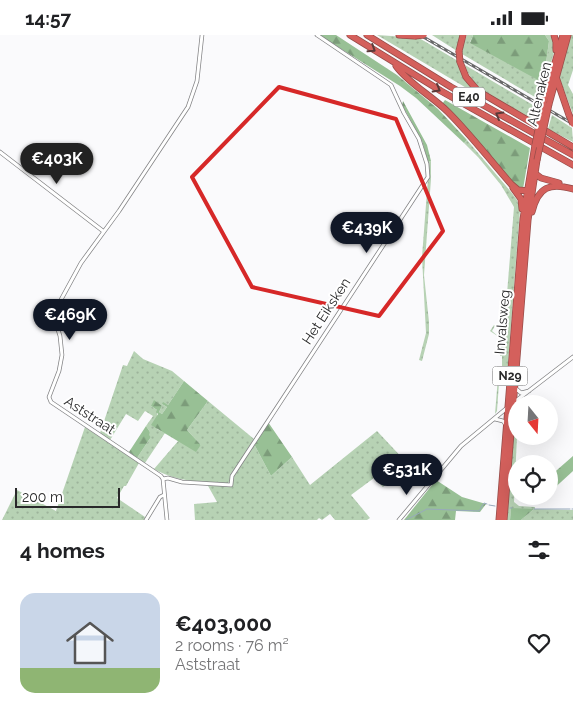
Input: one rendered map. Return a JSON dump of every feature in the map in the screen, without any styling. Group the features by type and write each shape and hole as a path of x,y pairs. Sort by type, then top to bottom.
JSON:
{"highway":[{"name":"E40","path":"350,35 395,64 573,165"},
{"name":"E40","path":"367,35 459,91 573,155"},
{"path":"399,35 424,35"},
{"path":"463,35 459,51 460,62 466,77 478,91 573,147"},
{"path":"554,35 557,46 556,55"},
{"name":"Altenaken","path":"535,159 556,55 563,35"},
{"name":"Altenaken","path":"547,102 568,35"},
{"path":"395,64 401,73 430,95 448,112 511,184 518,190 530,190"},
{"path":"556,77 573,124"},
{"name":"Invalsweg","path":"512,395 528,226 531,168 535,159"},
{"name":"Invalsweg","path":"511,395 523,219 535,174 535,159"},
{"path":"531,168 535,174 571,189"},
{"path":"511,184 520,199 523,219"},
{"path":"528,226 536,200 544,190 557,185 571,189"},
{"name":"Invalsweg","path":"499,520 508,415"},
{"name":"Invalsweg","path":"504,520 508,443"}],"street":[{"name":"Aststraat","path":"163,479 158,473 51,402 49,397 59,371 62,355 60,336 54,321 55,313 81,263 119,211 188,107 197,81 202,35"},
{"name":"Het Eiksken","path":"163,479 231,485 232,476 428,177 427,164 419,139 391,85 317,35"},
{"path":"0,152 103,231"},
{"path":"524,395 573,357"},
{"path":"514,387 521,393 529,391"},
{"path":"399,520 461,446 508,407"},
{"path":"494,419 503,421 506,425"},
{"path":"163,479 167,520"},
{"path":"146,520 160,497 164,495"}],"highlighted area":[{"path":"279,87 396,119 443,231 379,316 252,287 192,177"}],"green space":[{"path":"319,35 336,35 397,75 438,109 467,140 464,143 416,98 400,86"},
{"path":"377,35 419,38 458,61 468,83 485,99"},
{"path":"432,35 461,35 457,51"},
{"path":"467,35 473,35 470,42 546,63 549,41 545,35 550,35 554,41 555,49 540,100 462,54 463,44"},
{"path":"473,35 545,35 549,41 546,63 540,81 470,43"},
{"path":"571,35 573,35 573,70 568,85 573,94 573,114 559,77"},
{"path":"465,65 538,108 535,122 485,93 476,85"},
{"path":"445,100 530,148 523,189 518,188 442,104"},
{"path":"403,101 427,145 431,161 428,162 422,141 402,105"},
{"path":"552,115 572,128 573,142 548,129"},
{"path":"467,140 511,192 517,200 520,210 507,377 506,380 499,383 497,411 495,414 498,377 502,376 502,356 500,356 501,331 495,326 492,331 499,337 490,331 494,325 504,331 514,207 501,185 464,143"},
{"path":"431,161 424,275 429,334 422,361 419,360 426,333 422,257 428,162"},
{"path":"134,351 143,359 172,371 184,381 168,405 162,404 167,407 162,414 159,412 162,406 151,406 157,410 157,429 165,433 145,463 137,458 151,437 148,435 150,432 146,426 153,416 145,411 138,421 126,414 110,440 100,433 123,365 127,366"},
{"path":"184,381 208,401 187,430 201,445 196,452 151,425 158,414 157,410 151,406 154,400 162,406 159,412 162,414 167,407 162,404 163,402 168,405"},
{"path":"208,401 254,439 232,474 230,481 227,484 189,481 171,477 154,469 179,440 196,451 201,445 187,430"},
{"path":"268,422 292,457 271,476 254,444"},
{"path":"146,426 151,437 137,458 129,452"},
{"path":"85,427 139,463 117,498 145,517 144,520 2,520 17,490 56,511"},
{"path":"377,431 407,463 383,487 374,478 351,495 370,518 367,520 335,520 330,514 322,520 319,518 317,520 195,520 194,504 217,502 207,484 231,486 233,477 254,444 271,476 292,457 310,485"},
{"path":"513,445 517,445 516,455 512,455"},
{"path":"573,456 573,471 558,485 558,469"},
{"path":"436,480 462,497 486,504 480,512 456,511 455,520 404,520"},
{"path":"508,505 535,507 535,509 573,510 573,520 521,520 534,509 511,509 510,520 507,520"},
{"path":"511,508 534,509 521,520 510,520"}],"waterway":[{"path":"406,520 427,509 479,511 484,503 487,504"},
{"path":"489,505 495,506"},
{"path":"534,509 570,509"}],"railway":[{"path":"420,35 573,124"}]}
